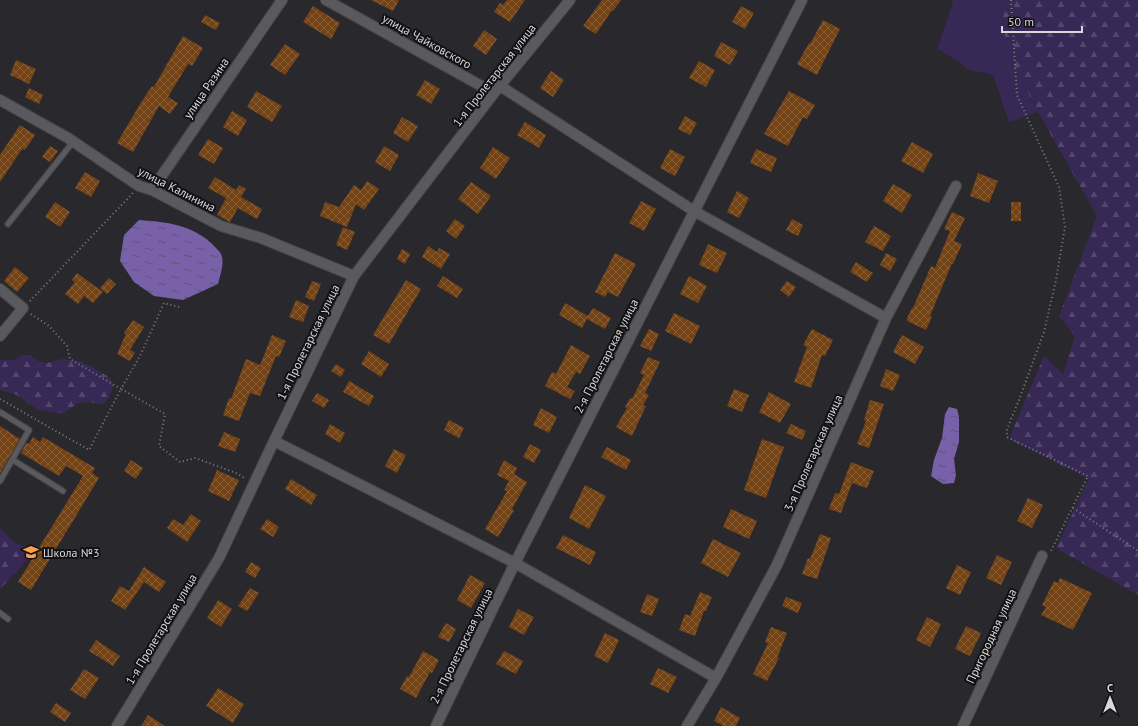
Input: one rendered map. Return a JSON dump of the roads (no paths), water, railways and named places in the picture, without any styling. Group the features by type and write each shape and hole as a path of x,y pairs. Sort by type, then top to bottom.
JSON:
{"street":[{"name":"улица Разина","path":"152,190 282,0"},
{"name":"улица Чайковского","path":"326,0 342,4 497,89 694,211 886,318"},
{"name":"1-я Пролетарская улица","path":"117,726 219,558 354,276 497,89 570,0"},
{"name":"2-я Пролетарская улица","path":"436,726 515,563 802,0"},
{"name":"улица Калинина","path":"0,100 73,142 139,186 152,190 222,226 261,238 354,276"},
{"name":"3-я Пролетарская улица","path":"687,726 716,678 777,565 886,318 956,186"},
{"path":"0,289 23,308 0,336"},
{"path":"274,441 515,563 716,678"},
{"name":"Пригородная улица","path":"963,726 1042,556"}],"lane":[{"path":"8,224 73,142"},
{"path":"0,412 30,430 0,481"},
{"path":"13,460 63,491"},
{"path":"0,613 8,619"}],"water":[{"path":"139,220 180,226 190,229 207,240 219,251 222,257 222,269 218,284 183,300 154,296 134,282 120,261 124,235"},
{"path":"949,407 957,409 959,417 959,442 954,459 956,475 954,483 943,484 931,476 934,460 942,438 945,414"}],"place":[{"name":"Школа №3","path":"31,552"}]}
